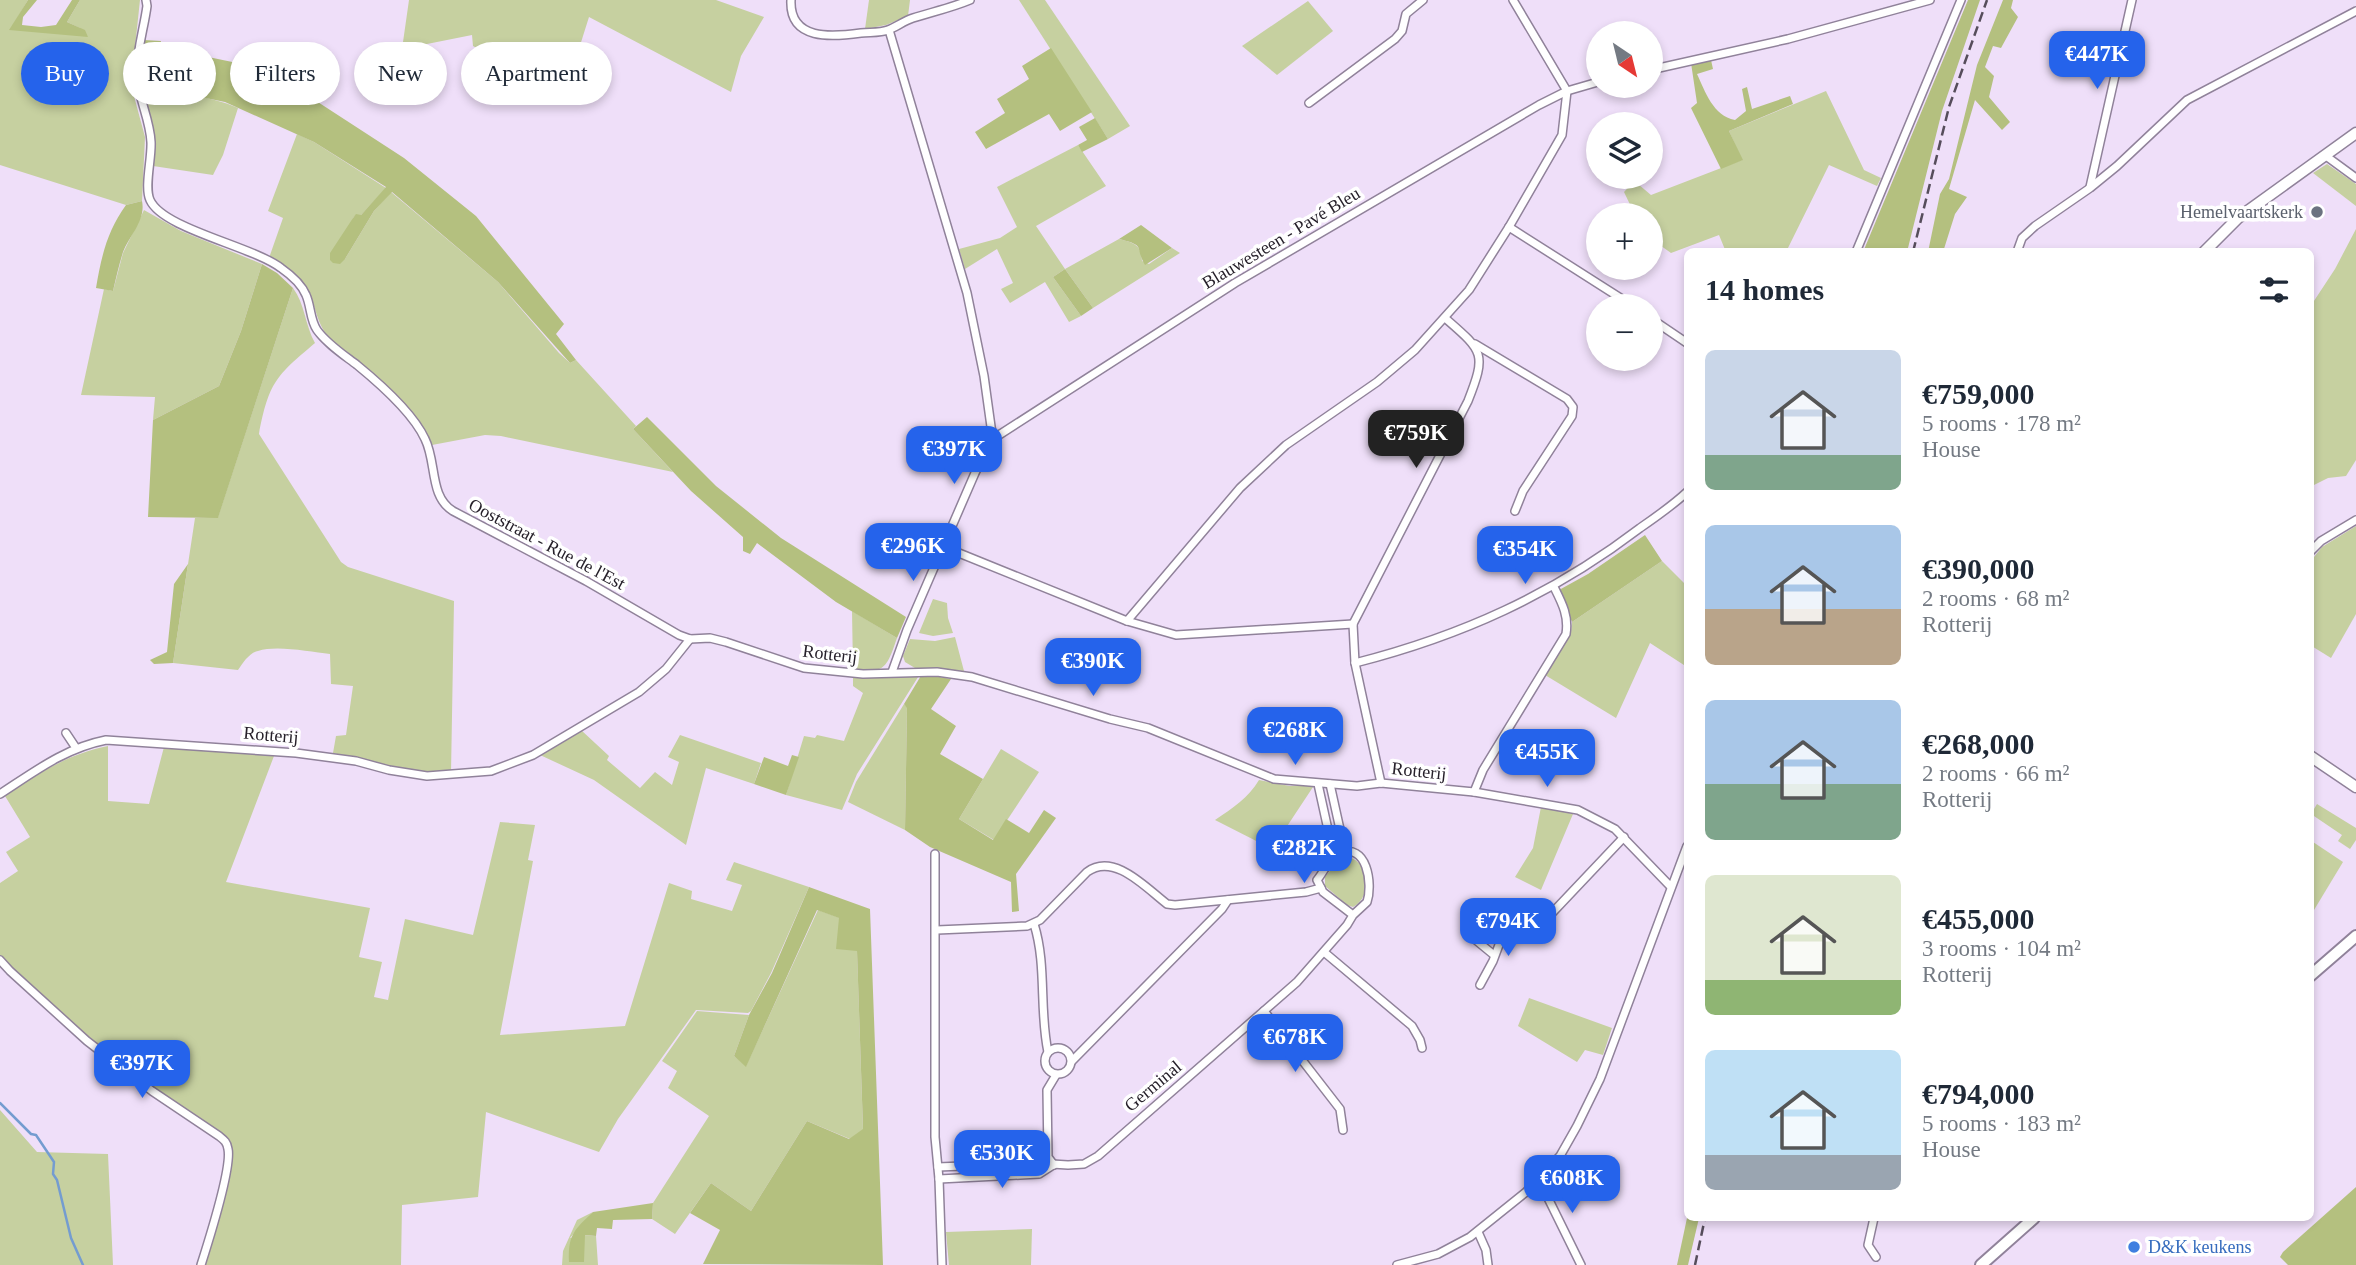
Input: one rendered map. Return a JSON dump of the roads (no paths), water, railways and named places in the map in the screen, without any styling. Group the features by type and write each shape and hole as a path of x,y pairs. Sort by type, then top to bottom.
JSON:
{"main road":[{"path":"2314,973 2356,936"},
{"path":"1981,1265 2031,1221"}],"street":[{"name":"Ooststraat - Rue de l'Est","path":"146,0 137,75 151,141 149,198 157,210 181,225 267,259 299,283 306,295 317,330 384,389 424,436 438,496 443,505 690,639"},
{"path":"791,0 790,12 793,19 806,30 814,34 844,36 890,30 908,20 970,0"},
{"path":"1309,103 1395,39 1402,31 1406,14 1423,0"},
{"path":"1127,621 1240,488 1286,445 1377,382 1415,350 1469,290 1509,227 1562,135 1567,91 1513,0"},
{"path":"1663,67 1801,36 1930,0"},
{"path":"1858,248 1961,0"},
{"path":"2090,188 2132,0"},
{"path":"2018,248 2022,238 2035,226 2090,188 2187,100 2356,11"},
{"path":"890,30 967,293 984,376 993,441 975,473 907,630 892,672"},
{"name":"Blauwesteen - Pavé Bleu","path":"993,441 1025,416 1235,283 1452,155 1567,91 1586,85"},
{"path":"2208,248 2238,218 2356,134"},
{"path":"2326,156 2356,178"},
{"path":"1509,227 1614,294"},
{"path":"1446,318 1473,343 1567,399 1573,407 1572,416 1523,491 1515,511"},
{"path":"1663,327 1684,341"},
{"path":"1381,783 1354,663 1353,624 1468,401 1480,367 1479,354 1473,343"},
{"path":"1354,663 1437,640 1478,624 1553,587 1601,558 1684,494"},
{"path":"2314,548 2356,520"},
{"path":"944,547 1127,621 1176,635 1353,624"},
{"path":"1474,792 1483,770 1566,634 1565,609 1553,587"},
{"name":"Rotterij","path":"0,794 51,760 76,748 106,740 296,752 427,776 491,771 533,755 639,692 666,669 690,639 710,638 804,668 863,674 937,671 1000,684 1110,719 1148,728 1274,779 1357,786 1381,783 1474,792 1578,810 1608,823 1671,887"},
{"path":"66,733 76,748"},
{"path":"2314,759 2356,787"},
{"path":"1318,783 1334,857"},
{"path":"1330,784 1345,852 1334,857 1317,880 1333,900 1353,915"},
{"path":"1494,955 1469,937 1466,926 1476,908 1482,905 1535,931 1624,837"},
{"name":"Germinal","path":"938,1167 1084,1164 1098,1156 1297,982 1367,902 1367,865 1357,855 1345,852"},
{"path":"936,854 935,1138 942,1265"},
{"path":"1397,1265 1438,1255 1478,1232 1536,1182 1560,1156 1589,1103 1684,854"},
{"path":"937,930 1034,924 1087,872 1101,865 1117,868 1167,904 1306,892 1321,888"},
{"path":"1034,924 1041,944 1044,1032 1048,1052 1044,1062 1049,1072 1056,1074 1068,1070 1072,1061 1228,900"},
{"path":"1480,985 1509,918"},
{"path":"1324,952 1412,1026 1422,1048"},
{"path":"0,960 87,1041 227,1144 229,1158 201,1265"},
{"path":"1264,1011 1339,1109 1343,1130"},
{"path":"1048,1052 1052,1049 1063,1049 1072,1061"},
{"path":"1054,1165 1048,1157 1047,1090 1056,1074"},
{"name":"Germinal","path":"939,1178 1039,1174 1054,1165"},
{"path":"1536,1182 1547,1196 1581,1265"},
{"path":"1873,1221 1868,1245 1876,1257"},
{"path":"1478,1232 1486,1250 1488,1265"}],"waterway":[{"path":"0,1103 31,1134 36,1135 54,1162 53,1174 57,1180 71,1238 83,1265"}],"railway":[{"path":"1914,248 1949,107 1987,0"},
{"path":"1695,1265 1704,1221"}],"place":[{"name":"Hemelvaartskerk","path":"2317,212"},
{"name":"D&K keukens","path":"2134,1247"}]}
